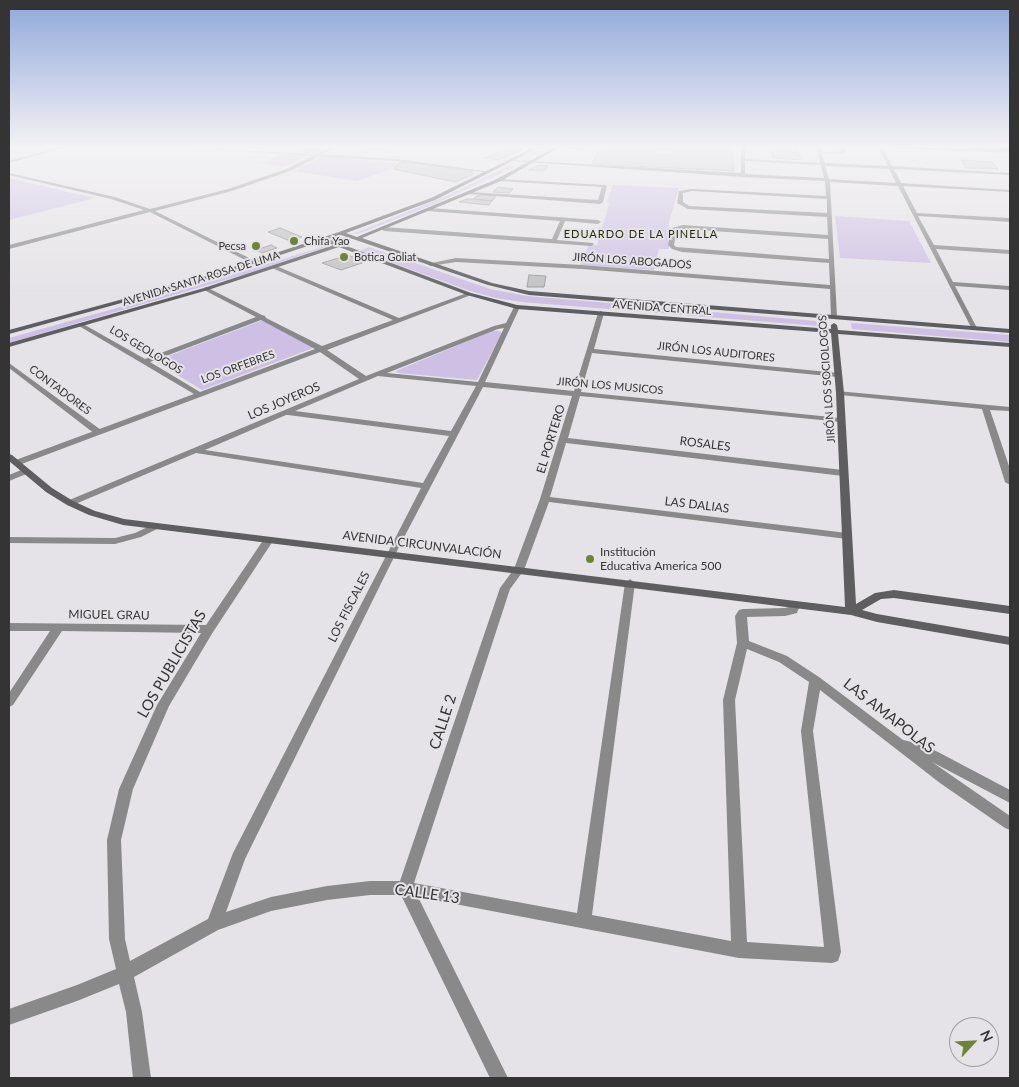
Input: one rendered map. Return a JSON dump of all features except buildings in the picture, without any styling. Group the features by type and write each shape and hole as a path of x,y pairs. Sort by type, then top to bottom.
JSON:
{"main road":[{"name":"AVENIDA SANTA ROSA DE LIMA","path":"9,332 255,263 435,198"},
{"name":"AVENIDA SANTA ROSA DE LIMA","path":"9,345 206,289 274,267 358,239 458,198"},
{"name":"AVENIDA CENTRAL","path":"341,233 490,284 529,292 1010,331"},
{"name":"AVENIDA CENTRAL","path":"323,239 469,294 517,307 1010,345"},
{"name":"JIRÓN LOS SOCIOLOGOS","path":"834,318 840,393 851,611"},
{"name":"AVENIDA CIRCUNVALACIÓN","path":"12,460 70,503 92,513 154,527 851,611 877,618 1010,641"},
{"path":"851,611 879,596 894,594 1010,610"}],"street":[{"path":"112,198 151,211 255,263"},
{"path":"9,247 201,198"},
{"path":"538,198 600,202 601,198"},
{"path":"680,198 682,206 828,215"},
{"path":"823,198 829,198"},
{"name":"JIRÓN LOS SOCIOLOGOS","path":"829,198 828,215 834,318"},
{"path":"907,198 974,328"},
{"path":"429,210 598,222"},
{"path":"915,214 1010,220"},
{"path":"554,242 563,220"},
{"path":"830,237 677,228 674,230 672,245 674,248 832,261"},
{"path":"384,229 591,244"},
{"path":"933,247 1010,252"},
{"name":"JIRÓN LOS ABOGADOS","path":"430,264 456,260 573,266 833,288"},
{"path":"274,267 398,320"},
{"path":"952,284 1010,288"},
{"path":"206,289 263,317 321,349 365,379"},
{"name":"LOS ORFEBRES","path":"12,460 98,432 469,294"},
{"name":"LOS FISCALES","path":"214,924 238,858 390,555 480,385 517,307"},
{"name":"EL PORTERO","path":"519,570 564,440 601,313"},
{"path":"144,362 263,317"},
{"name":"LOS GEOLOGOS","path":"81,325 199,394"},
{"name":"LOS JOYEROS","path":"70,503 376,374 496,327 508,325"},
{"name":"JIRÓN LOS AUDITORES","path":"591,351 838,375"},
{"name":"CONTADORES","path":"9,365 98,432"},
{"name":"JIRÓN LOS MUSICOS","path":"376,374 841,420"},
{"path":"840,393 1010,409"},
{"path":"985,406 1010,482"},
{"path":"287,412 454,434"},
{"name":"ROSALES","path":"564,440 844,473"},
{"path":"196,451 426,486"},
{"path":"9,478 26,472"},
{"name":"LAS DALIAS","path":"545,499 846,536"},
{"path":"9,540 115,540 138,535 154,527"},
{"name":"LOS PUBLICISTAS","path":"142,1078 134,1012 117,938 114,840 126,789 163,704 209,629 268,541"},
{"name":"CALLE 2","path":"405,888 505,588 519,570"},
{"path":"584,921 630,583"},
{"path":"739,950 729,700 744,643 741,616 744,613 785,612 792,610 796,605"},
{"name":"MIGUEL GRAU","path":"9,627 209,629"},
{"path":"9,702 58,628"},
{"name":"LAS AMAPOLAS","path":"744,643 782,659 815,680 945,779 1010,824"},
{"name":"CALLE 13","path":"9,1017 125,973 214,924 271,904 327,893 370,888 405,888 739,950 832,955 807,731 815,680"},
{"path":"900,745 916,748 1010,797"},
{"path":"405,888 499,1078"}],"shaded area":[{"path":"9,198 95,198 9,220"},
{"path":"442,198 448,198 368,230 353,234"},
{"path":"609,198 676,198 669,222 669,249 659,249 654,270 580,265 589,245 597,245 609,204 607,202"},
{"path":"835,216 909,221 931,263 840,258"},
{"path":"325,246 246,274 9,343 9,338 196,286"},
{"path":"369,247 490,289 527,296 816,321 818,326 522,302 496,298 470,291 360,251"},
{"path":"263,320 316,347 202,390 155,361"},
{"path":"851,323 1010,335 1010,342 852,329"},
{"path":"492,331 502,333 477,380 398,373 396,371"}],"place":[{"name":"Chifa Yao","path":"294,241"},
{"name":"Pecsa","path":"256,246"},
{"name":"Botica Goliat","path":"344,257"},
{"name":"Institución Educativa America 500","path":"590,559"}],"district":[{"name":"EDUARDO DE LA PINELLA","path":"641,234"}]}
